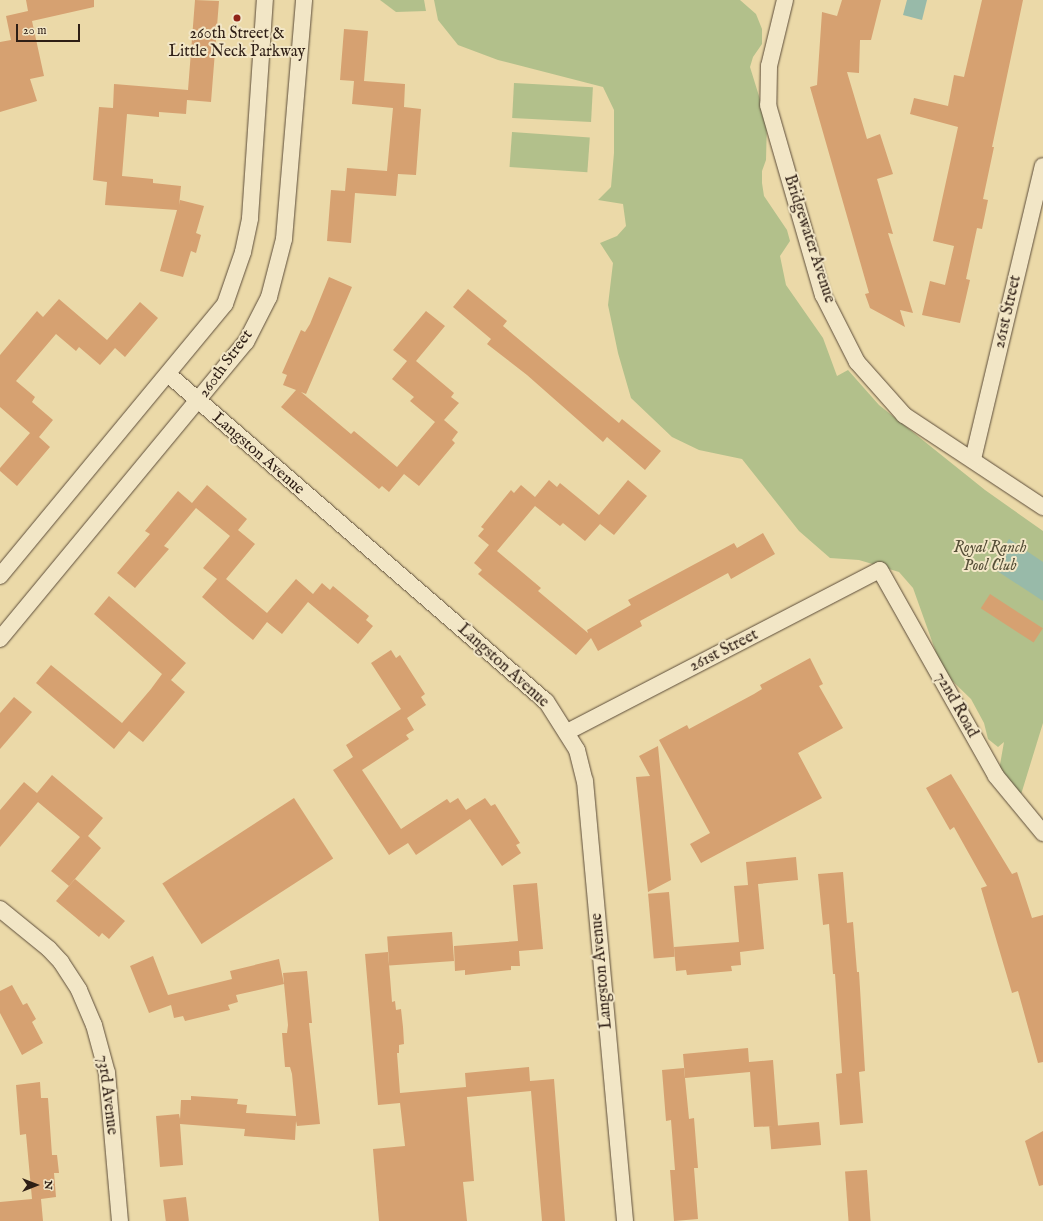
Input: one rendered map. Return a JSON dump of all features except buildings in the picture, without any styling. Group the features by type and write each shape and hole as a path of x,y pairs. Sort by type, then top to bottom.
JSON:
{"street":[{"path":"0,576 168,375 225,304 243,252 250,218 265,0"},
{"name":"260th Street","path":"0,639 198,403 246,342 268,297 284,239 304,0"},
{"name":"Bridgewater Avenue","path":"785,0 769,66 768,105 824,295 857,362 904,415 973,459 1043,507"},
{"name":"261st Street","path":"973,459 1043,166"},
{"name":"Langston Avenue","path":"168,375 198,403 546,701 577,750 585,780 625,1221"},
{"name":"261st Street","path":"567,732 880,570"},
{"name":"72nd Road","path":"880,570 996,776 1043,833"},
{"name":"73rd Avenue","path":"0,909 49,949 61,962 84,1000 94,1025 107,1073 120,1221"}],"green space":[{"path":"380,0 424,0 426,11 396,12"},
{"name":"Royal Ranch Pool Club","path":"434,0 740,0 756,14 762,29 762,44 753,57 750,67 767,122 766,160 762,171 762,183 764,196 787,230 790,241 780,256 786,285 823,338 837,376 848,370 879,405 985,490 1043,531 1043,723 1019,801 998,776 1004,742 998,747 988,739 984,723 971,699 943,672 913,588 899,572 859,560 830,558 799,531 742,459 699,450 672,437 631,398 618,353 608,305 613,263 600,243 617,236 626,226 623,204 598,200 611,187 614,153 614,110 603,87 498,60 458,45 438,20"},
{"path":"514,83 593,87 591,122 512,118"},
{"path":"512,132 590,137 587,172 510,167"}],"shaded area":[{"path":"907,0 927,0 922,20 903,15"},
{"path":"1009,539 1043,562 1043,601 991,567"}],"place":[{"name":"260th Street & Little Neck Parkway","path":"237,18"}]}
